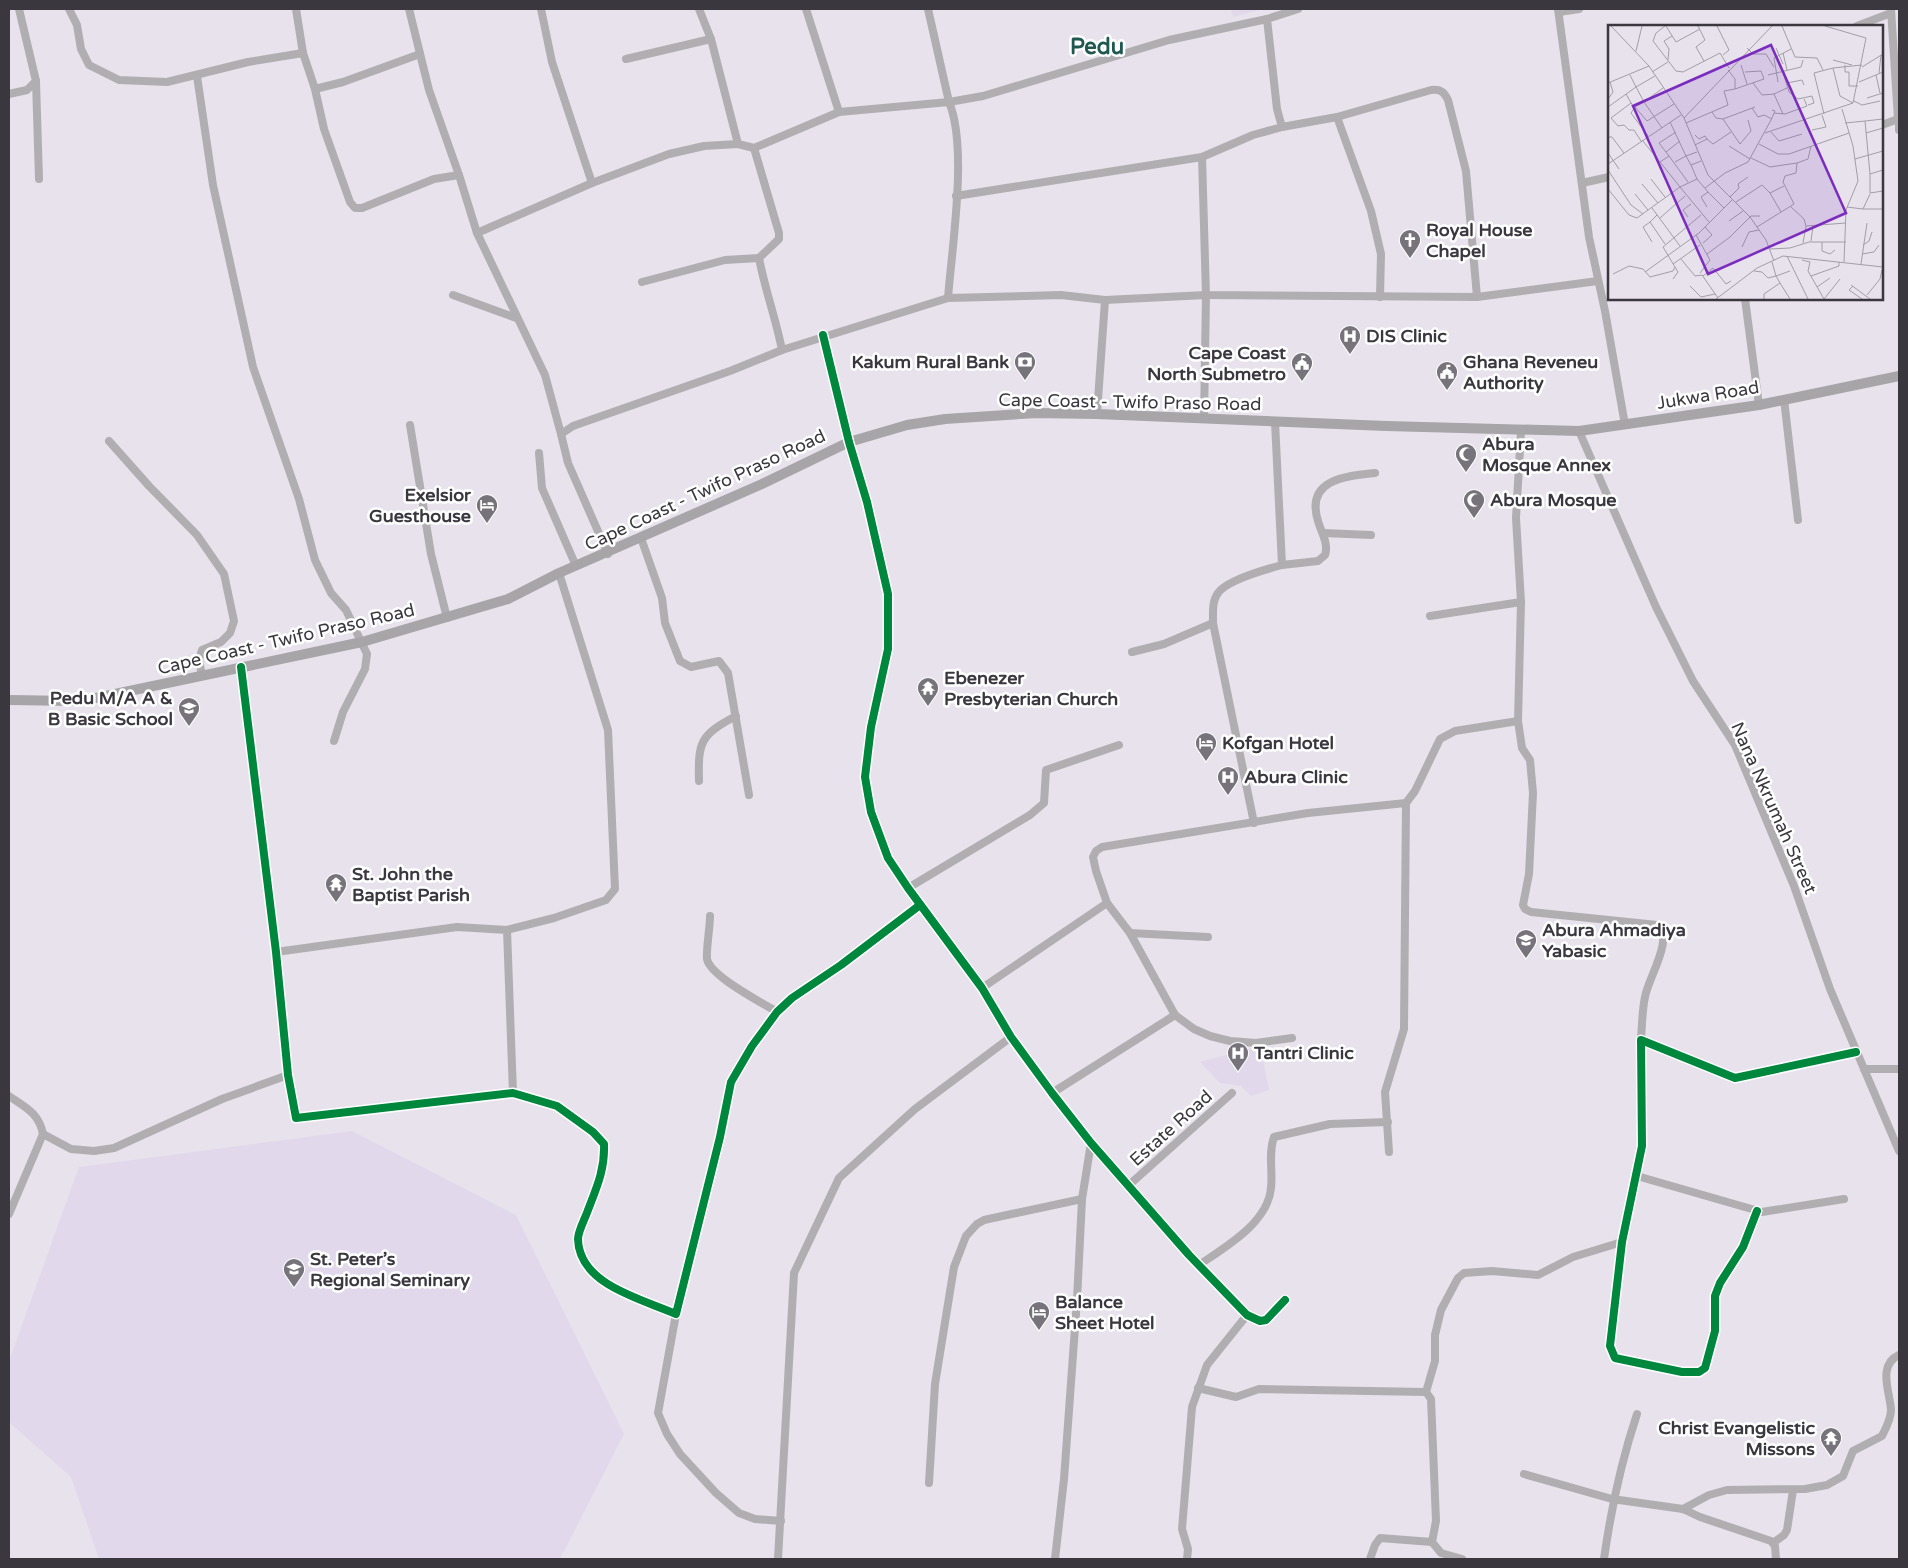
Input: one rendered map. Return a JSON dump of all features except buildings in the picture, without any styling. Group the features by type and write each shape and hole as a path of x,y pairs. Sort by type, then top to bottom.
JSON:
{"main road":[{"name":"Jukwa Road","path":"1521,430 1579,430 1758,405 1899,376"},
{"name":"Cape Coast - Twifo Praso Road","path":"9,700 74,701 96,698 362,642 446,618 508,599 559,573 608,554 762,484 848,442 908,425 944,419 1036,413 1521,430"}],"street":[{"path":"19,9 36,81 39,179"},
{"path":"69,9 77,25 81,49 89,66 108,77 132,82 167,82 248,62 303,53"},
{"path":"296,9 303,53 315,89 324,128 350,202 355,208 362,208 434,179 460,175"},
{"path":"409,9 429,90 460,175 477,233 545,376 568,463 608,554"},
{"path":"541,9 552,62 592,183"},
{"path":"699,9 711,39 738,144"},
{"path":"806,9 839,112"},
{"path":"928,9 948,102 957,134 956,196 948,298"},
{"path":"477,233 592,183 668,154 704,146 738,144 754,148 839,112 948,102 984,96 1169,40 1267,19 1298,9"},
{"path":"1579,9 1559,11 1588,237 1625,424"},
{"path":"1859,25 1891,11 1899,130"},
{"path":"1267,19 1277,109 1282,127"},
{"path":"626,59 711,39"},
{"path":"315,89 343,82 420,54"},
{"path":"197,76 213,185 254,366 299,499 315,560 331,593 346,610 367,654 365,669 343,712 334,741"},
{"path":"9,94 27,90 36,81"},
{"path":"956,196 1202,158 1253,135 1282,127 1336,117 1438,89 1444,92 1448,100 1466,172 1477,297"},
{"path":"1336,117 1371,211 1381,254 1380,297"},
{"path":"1883,125 1899,119"},
{"path":"642,282 725,260 759,258 779,239 779,232 754,148"},
{"path":"1202,158 1206,295 1204,419"},
{"path":"1582,183 1608,177"},
{"path":"759,258 765,290 777,323 782,350"},
{"path":"561,434 573,426 721,374 823,335 948,298 1061,295 1105,300 1206,295 1477,297 1598,281"},
{"path":"453,295 516,318"},
{"path":"1098,414 1105,300"},
{"path":"1745,300 1758,405"},
{"path":"823,335 848,442 867,502 888,594 888,649 871,727 865,777 871,812 888,858 920,905 982,988 1011,1037 1052,1092 1091,1143 1199,1265 1247,1315 1264,1322 1285,1300"},
{"path":"1784,399 1798,520"},
{"path":"1274,422 1282,565"},
{"path":"410,425 431,554 446,618"},
{"path":"1521,430 1516,518 1521,602 1518,721 1522,748 1530,760 1533,793 1529,874 1523,905 1531,912 1656,925 1662,929 1664,935 1658,962 1645,996 1641,1040 1642,1146 1622,1242 1610,1346 1612,1356 1622,1361 1648,1366 1682,1372 1699,1372 1707,1362 1715,1331 1715,1296 1720,1282 1743,1247 1757,1211"},
{"name":"Nana Nkrumah Street","path":"1579,430 1656,607 1693,681 1735,745 1794,886 1830,988 1899,1150"},
{"path":"109,441 149,486 197,535 224,574 234,621 230,634 221,642 202,650 199,660 202,676"},
{"path":"539,453 542,488 576,566"},
{"path":"1254,823 1213,623 1214,601 1218,592 1227,585 1282,565 1318,560 1325,555 1323,533 1315,504 1322,488 1339,477 1375,473"},
{"path":"1323,533 1371,535"},
{"path":"641,538 662,598 665,623 674,652 680,662 685,666 691,667 714,660 723,664 728,673 749,795"},
{"path":"276,952 457,927 507,930 554,918 606,900 615,889 608,730 559,573"},
{"path":"1430,616 1521,602"},
{"path":"1132,652 1164,644 1213,623"},
{"path":"241,667 276,952 288,1075 296,1118 512,1092 557,1106 593,1132 604,1144 604,1165 578,1239 585,1265 598,1277 616,1288 676,1314"},
{"path":"699,781 698,751 708,734 736,716"},
{"path":"1389,1152 1385,1092 1404,1029 1406,803 1415,792 1440,739 1455,731 1518,721"},
{"path":"908,888 1030,815 1044,803 1046,770 1119,745"},
{"path":"1292,1038 1256,1043 1230,1041 1210,1036 1194,1029 1175,1014 1130,933 1107,903 1096,872 1094,857 1096,851 1102,847 1317,812 1406,803"},
{"path":"982,988 1107,903"},
{"path":"782,1521 755,1519 739,1513 716,1493 686,1460 667,1434 658,1413 676,1314 720,1137 730,1082 776,1012 920,905"},
{"path":"710,916 707,958 712,970 720,978 776,1012"},
{"path":"507,930 512,1092"},
{"path":"1130,933 1208,937"},
{"path":"1052,1092 1175,1014"},
{"path":"778,1559 782,1521 794,1273 840,1178 915,1109 1011,1037"},
{"path":"1641,1040 1735,1078 1856,1052"},
{"path":"1864,1069 1899,1069"},
{"path":"43,1134 71,1149 94,1151 114,1148 222,1099 288,1075"},
{"name":"Estate Road","path":"1129,1185 1232,1093"},
{"path":"9,1096 33,1112 40,1123 43,1134 11,1203 9,1214"},
{"path":"1199,1265 1253,1223 1268,1202 1273,1175 1271,1155 1274,1138 1330,1124 1388,1122"},
{"path":"1055,1559 1064,1479 1082,1199 1091,1143"},
{"path":"1637,1176 1757,1211 1844,1199"},
{"path":"929,1483 935,1384 954,1267 966,1236 977,1224 984,1220 1082,1199"},
{"path":"1426,1392 1435,1361 1435,1334 1441,1310 1458,1278 1464,1273 1492,1271 1538,1275 1573,1258 1622,1242"},
{"path":"1187,1559 1188,1549 1182,1529 1188,1435 1192,1407 1207,1365 1247,1315"},
{"path":"1683,1509 1708,1495 1727,1490 1793,1490 1827,1485 1839,1480 1853,1451 1882,1436 1891,1410 1886,1380 1889,1366 1899,1355"},
{"path":"1198,1388 1236,1397 1259,1388 1426,1392"},
{"path":"1426,1392 1431,1399 1436,1521 1432,1542"},
{"path":"1604,1559 1612,1499 1623,1454 1637,1414"},
{"path":"1524,1474 1612,1499 1683,1509 1700,1518 1773,1543"},
{"path":"1773,1543 1784,1535 1787,1530 1793,1490"},
{"path":"1370,1559 1375,1545 1380,1538 1432,1542 1441,1553 1462,1559"},
{"path":"1773,1543 1776,1559"}],"shaded area":[{"path":"1231,9 1262,9 1233,17"},
{"name":"Tantri Clinic","path":"1260,1046 1269,1090 1251,1096 1241,1086 1220,1083 1200,1062"},
{"name":"St. Peter’s Regional Seminary","path":"352,1131 516,1215 624,1434 560,1559 99,1559 71,1477 9,1422 9,1361 79,1167"}],"cycle path":[{"path":"823,335 849,442 867,502 888,594 888,649 871,727 865,777 871,812 888,858 982,988 1011,1037 1052,1093 1091,1143 1189,1255 1247,1315 1260,1321 1266,1320 1285,1300"},
{"path":"241,667 276,952 288,1075 296,1118 513,1093 557,1106 593,1132 604,1144 600,1178 578,1236 581,1255 589,1268 600,1279 630,1296 676,1314 720,1137 731,1082 752,1046 777,1012 792,998 841,965 920,905"},
{"path":"1757,1211 1743,1247 1720,1283 1715,1296 1715,1331 1705,1368 1699,1372 1682,1372 1615,1358 1610,1346 1622,1242 1642,1146 1641,1040 1735,1078 1856,1052"}],"place":[{"name":"Royal House Chapel","path":"1410,259"},
{"name":"DIS Clinic","path":"1350,355"},
{"name":"Kakum Rural Bank","path":"1025,381"},
{"name":"Cape Coast North Submetro","path":"1302,382"},
{"name":"Ghana Reveneu Authority","path":"1447,391"},
{"name":"Abura Mosque Annex","path":"1466,473"},
{"name":"Abura Mosque","path":"1474,519"},
{"name":"Exelsior Guesthouse","path":"487,524"},
{"name":"Ebenezer Presbyterian Church","path":"928,707"},
{"name":"Pedu M/A A & B Basic School","path":"189,727"},
{"name":"Kofgan Hotel","path":"1206,762"},
{"name":"Abura Clinic","path":"1228,796"},
{"name":"St. John the Baptist Parish","path":"336,903"},
{"name":"Abura Ahmadiya Yabasic","path":"1526,959"},
{"name":"Tantri Clinic","path":"1238,1072"},
{"name":"St. Peter’s Regional Seminary","path":"294,1288"},
{"name":"Balance Sheet Hotel","path":"1039,1331"},
{"name":"Christ Evangelistic Missons","path":"1831,1457"}],"district":[{"name":"Pedu","path":"1097,47"}]}
